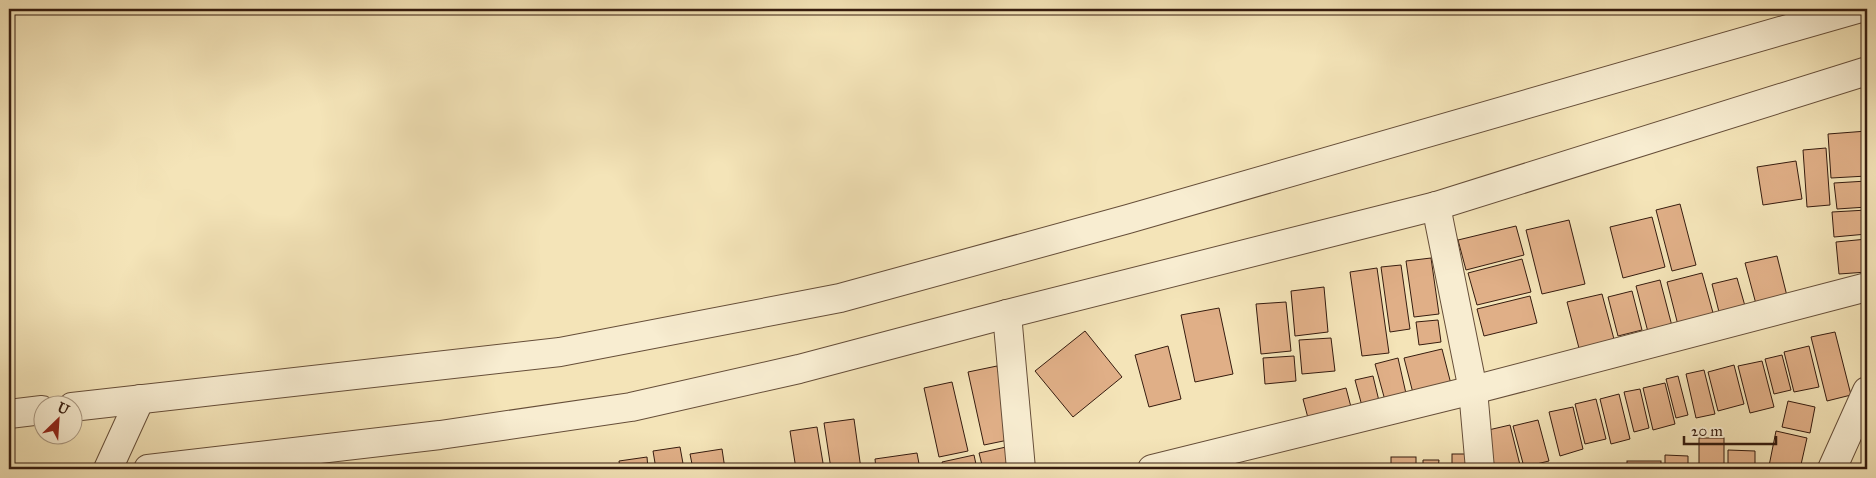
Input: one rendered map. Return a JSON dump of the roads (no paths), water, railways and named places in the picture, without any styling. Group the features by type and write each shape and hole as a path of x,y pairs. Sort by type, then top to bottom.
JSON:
{"street":[{"path":"82,406 560,352 840,298 1128,219 1857,9"},
{"path":"148,469 440,435 631,407 800,369 1007,314 1436,206 1867,71"},
{"path":"1436,206 1473,390 1480,469"},
{"path":"1152,469 1473,390 1867,287"},
{"path":"1007,314 1021,469"},
{"path":"1832,469 1867,391"},
{"path":"108,469 140,399"},
{"path":"9,414 32,411"}]}
